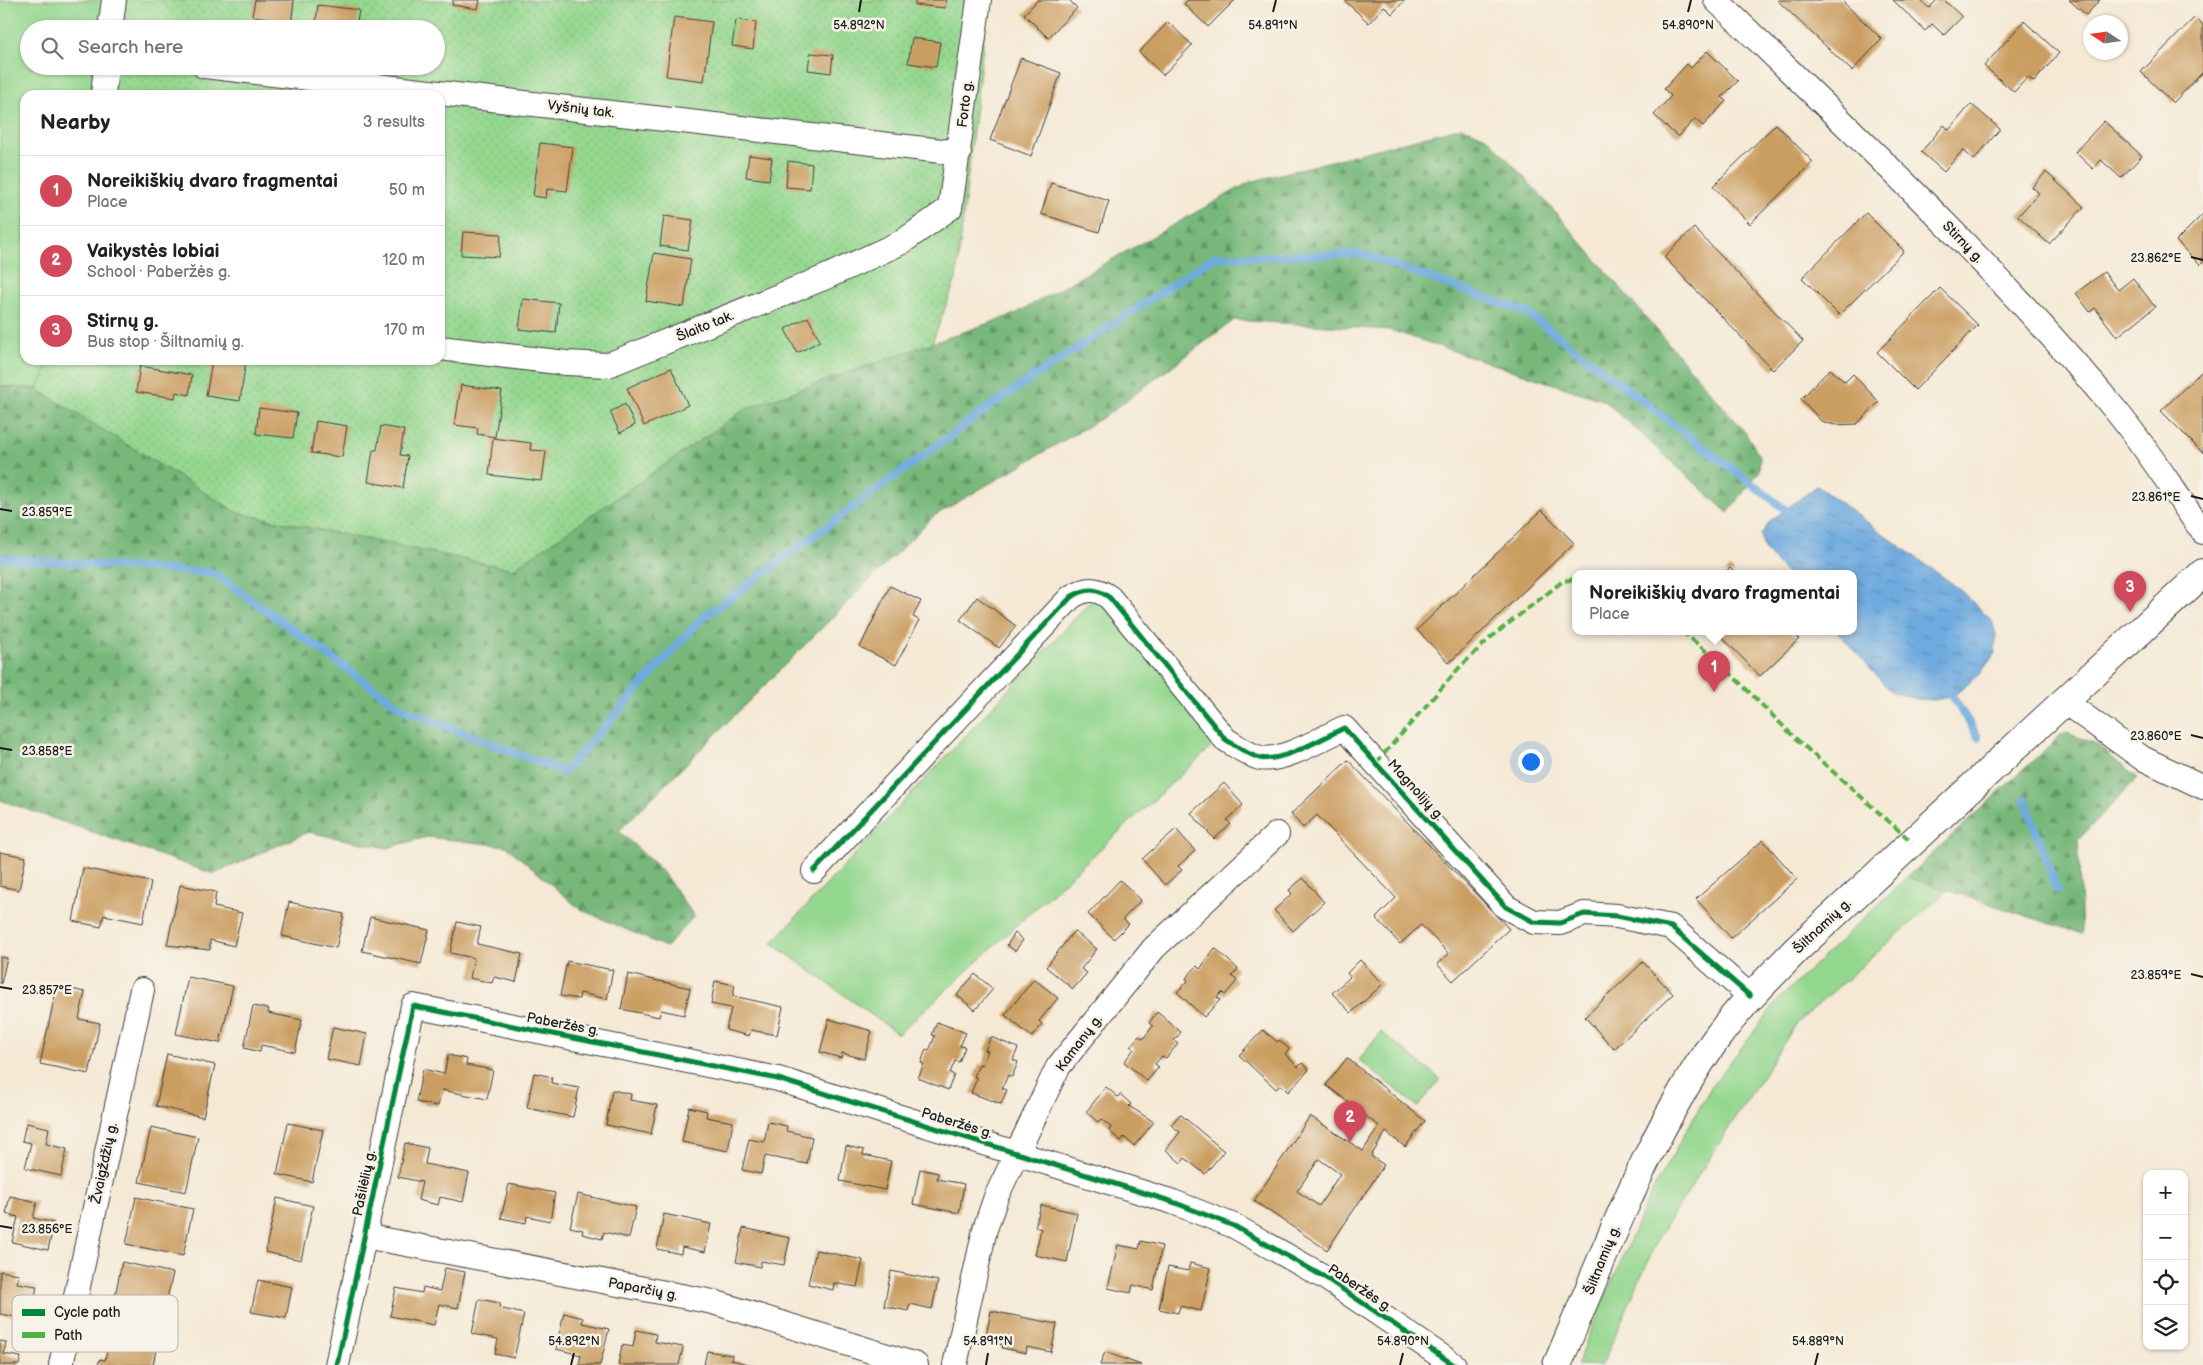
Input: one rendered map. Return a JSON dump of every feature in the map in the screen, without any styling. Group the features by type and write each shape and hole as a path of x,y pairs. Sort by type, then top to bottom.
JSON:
{"main road":[{"name":"Šiltnamių g.","path":"1557,1365 1618,1220 1665,1122 1716,1040 1750,996 1797,949 2203,573"}],"street":[{"path":"111,20 114,0"},
{"name":"Forto g.","path":"950,208 979,0"},
{"name":"Stirnų g.","path":"1716,0 1953,230 2048,333 2118,414 2203,532"},
{"path":"104,90 105,75"},
{"name":"Vyšnių tak.","path":"282,75 412,90"},
{"name":"Vyšnių tak.","path":"445,94 959,153"},
{"name":"Šlaito tak.","path":"445,349 566,363 608,365 852,265 902,242 950,208"},
{"name":"Magnolijų g.","path":"814,871 1071,597 1083,590 1095,589 1110,598 1225,739 1245,752 1261,758 1278,758 1344,728 1506,907 1534,922 1560,923 1584,914 1618,916 1671,927 1750,996"},
{"path":"2065,702 2142,758 2203,787"},
{"name":"Kamanų g.","path":"955,1365 985,1229 996,1197 1058,1067 1154,948 1276,834"},
{"name":"Žvaigždžių g.","path":"76,1295 142,990"},
{"name":"Paberžės g.","path":"413,1006 778,1079 1173,1202 1234,1226 1326,1278 1454,1365"},
{"name":"Pašilėlių g.","path":"337,1365 413,1006"},
{"name":"Paparčių g.","path":"364,1236 713,1302 916,1365"},
{"name":"Žvaigždžių g.","path":"61,1365 64,1352"}],"green space":[{"path":"0,0 111,0 109,20 20,20 20,75 103,75 101,90 20,90 20,365 49,365 37,389 0,386"},
{"path":"112,0 988,0 956,279 932,343 747,408 513,569 238,513 37,389 49,365 445,365 445,90 102,90 103,75 445,75 445,20 109,20"},
{"path":"1462,127 1488,138 1542,197 1745,432 1760,456 1759,472 1728,513 1605,401 1390,330 1234,320 1107,415 934,516 619,831 661,870 694,916 666,947 580,909 506,846 427,837 387,848 308,832 214,874 0,800 0,386 37,389 238,513 513,569 747,408 1015,314 1250,182"},
{"path":"1093,599 1106,606 1218,741 898,1034 772,943"},
{"path":"2064,732 2094,743 2137,778 2078,840 2082,934 1907,877"},
{"path":"1907,877 1948,890 1796,1024 1658,1238 1602,1365 1576,1365 1649,1197 1711,1087 1778,1000"},
{"path":"1381,1032 1440,1079 1418,1107 1359,1060"}],"water":[{"path":"1817,486 1957,587 1992,621 1996,634 1995,653 1980,674 1952,697 1934,700 1917,699 1890,691 1841,635 1857,635 1857,570 1783,570 1764,549 1761,535 1770,521"}],"building":[{"path":"255,0 294,0 292,20 268,20 268,18 252,16"},
{"path":"453,0 480,0 478,9 452,5"},
{"path":"915,0 946,0 945,8 915,5"},
{"path":"1038,0 1069,0 1077,8 1048,38 1024,14"},
{"path":"1188,0 1235,0 1208,27 1184,4"},
{"path":"1405,0 1392,14 1384,6 1369,23 1345,1"},
{"path":"1841,0 1882,39 1852,71 1778,1"},
{"path":"1893,0 1920,0 1929,8 1937,0 1944,0 1962,17 1944,35 1932,24 1925,31"},
{"path":"2069,0 2100,0 2086,15"},
{"path":"318,5 359,10 357,20 316,20"},
{"path":"674,17 712,22 704,81 666,76"},
{"path":"2195,17 2203,25 2203,72 2173,103 2141,72"},
{"path":"736,20 756,22 753,49 732,46"},
{"path":"2024,21 2059,53 2034,82 2028,77 2014,92 1984,66"},
{"path":"1168,22 1192,45 1163,75 1139,52"},
{"path":"912,38 940,42 936,67 908,63"},
{"path":"1707,51 1738,81 1722,97 1726,101 1703,126 1695,119 1678,137 1654,115 1671,96 1664,89 1687,64 1691,68"},
{"path":"810,53 833,55 831,73 808,70"},
{"path":"1021,58 1061,73 1031,156 990,140"},
{"path":"1971,104 2000,129 1974,160 1963,150 1944,172 1921,152 1944,125 1949,130"},
{"path":"2104,121 2142,156 2121,178 2101,160 2093,169 2075,152"},
{"path":"1776,124 1813,162 1750,224 1713,186"},
{"path":"540,143 573,147 567,191 547,189 546,198 533,196"},
{"path":"749,155 772,158 769,180 746,177"},
{"path":"788,161 812,164 810,189 786,187"},
{"path":"2046,172 2084,207 2049,244 2018,216 2039,193 2032,187"},
{"path":"1051,183 1109,201 1099,232 1041,214"},
{"path":"1866,213 1904,251 1839,315 1802,278"},
{"path":"2203,214 2203,262 2200,265 2176,241"},
{"path":"664,216 693,220 688,250 660,246"},
{"path":"1694,228 1803,341 1773,370 1664,257"},
{"path":"463,232 501,234 499,257 461,255"},
{"path":"654,253 691,259 684,307 646,301"},
{"path":"2104,272 2118,290 2133,278 2155,307 2117,337 2095,308 2090,312 2076,293"},
{"path":"1940,288 1978,325 1915,390 1877,352"},
{"path":"523,299 559,303 556,333 519,329"},
{"path":"808,317 820,341 797,353 785,329"},
{"path":"211,365 245,365 240,401 206,396"},
{"path":"140,366 192,375 189,395 176,392 175,398 136,392"},
{"path":"671,368 688,405 644,426 627,388"},
{"path":"1830,369 1845,382 1853,374 1879,402 1857,424 1835,425 1821,421 1801,399"},
{"path":"2203,370 2203,453 2161,411"},
{"path":"461,385 502,391 495,437 477,434 478,428 455,425"},
{"path":"625,404 635,425 620,433 610,412"},
{"path":"259,408 297,413 293,438 256,434"},
{"path":"316,421 347,426 342,457 311,453"},
{"path":"381,426 404,430 400,455 408,456 403,488 368,482 373,450 377,450"},
{"path":"493,438 531,443 530,450 546,451 542,481 489,475"},
{"path":"1542,510 1574,543 1449,663 1417,630"},
{"path":"890,586 921,601 913,617 919,620 896,665 860,647"},
{"path":"977,597 1016,626 999,648 960,620"},
{"path":"1720,635 1795,635 1799,639 1760,676"},
{"path":"1348,760 1509,929 1453,981 1437,964 1449,954 1421,925 1400,944 1376,918 1396,898 1317,815 1303,828 1291,814"},
{"path":"1224,783 1243,805 1227,820 1231,824 1214,839 1191,813"},
{"path":"1176,829 1195,851 1178,866 1182,870 1165,885 1142,859"},
{"path":"1763,840 1797,879 1731,938 1696,899"},
{"path":"0,852 26,857 19,890 0,886"},
{"path":"83,868 151,882 143,923 104,915 101,927 73,921"},
{"path":"1303,878 1324,902 1293,931 1274,910 1292,894 1289,890"},
{"path":"1120,880 1141,900 1123,919 1129,924 1114,939 1088,914"},
{"path":"180,885 216,892 214,907 242,913 234,946 210,940 210,950 167,945"},
{"path":"289,902 344,914 336,948 282,936"},
{"path":"370,917 429,930 421,964 362,951"},
{"path":"457,922 481,927 477,944 522,954 516,982 494,977 492,983 470,978 474,958 450,953"},
{"path":"1074,931 1097,949 1081,969 1087,973 1073,989 1046,967"},
{"path":"1015,933 1023,940 1015,951 1007,945"},
{"path":"1215,948 1238,969 1232,976 1237,981 1225,995 1222,992 1217,997 1220,1000 1204,1017 1177,992 1188,981 1186,978 1197,966 1200,969"},
{"path":"0,957 7,958 1,984 0,983"},
{"path":"1360,960 1383,984 1351,1013 1332,993 1350,977 1347,973"},
{"path":"567,961 613,970 607,999 580,993 579,999 560,996"},
{"path":"1643,962 1673,994 1614,1049 1585,1017"},
{"path":"628,974 690,988 684,1015 661,1010 659,1017 621,1009"},
{"path":"975,974 993,989 975,1010 957,995"},
{"path":"188,977 233,986 220,1043 176,1034"},
{"path":"1034,979 1058,998 1039,1021 1042,1024 1032,1037 1005,1015"},
{"path":"715,981 735,985 733,996 783,1007 777,1035 751,1030 749,1036 726,1030 731,1008 711,1004"},
{"path":"57,986 85,992 79,1019 100,1023 89,1074 40,1064"},
{"path":"253,1006 269,1009 268,1013 302,1020 295,1052 261,1045 260,1052 244,1048"},
{"path":"1157,1012 1181,1032 1174,1041 1178,1044 1166,1058 1162,1056 1155,1064 1159,1067 1147,1081 1124,1062 1134,1049 1130,1046 1139,1036 1143,1039 1153,1026 1149,1023"},
{"path":"829,1019 872,1031 864,1059 842,1053 841,1058 820,1052"},
{"path":"937,1022 966,1033 960,1046 965,1047 959,1062 955,1061 950,1073 954,1075 948,1090 918,1078 924,1064 921,1063 926,1049 929,1051 935,1036 932,1035"},
{"path":"333,1027 367,1034 361,1066 326,1059"},
{"path":"1263,1030 1289,1049 1285,1054 1298,1067 1302,1063 1309,1070 1288,1092 1281,1085 1276,1089 1239,1055"},
{"path":"991,1037 1018,1048 1013,1060 1018,1062 1012,1077 1008,1075 1002,1088 1007,1090 1001,1104 971,1093 977,1078 974,1077 979,1064 982,1065 988,1051 985,1050"},
{"path":"167,1054 215,1065 203,1117 156,1106"},
{"path":"448,1055 467,1059 466,1065 493,1070 487,1099 442,1090 438,1106 416,1102 423,1069 444,1074"},
{"path":"1347,1058 1425,1121 1405,1147 1386,1132 1371,1156 1384,1165 1327,1250 1254,1201 1310,1116 1363,1151 1379,1126 1326,1085","holes":["1319,1159 1340,1174 1319,1206 1297,1191"]},
{"path":"534,1073 552,1077 551,1083 579,1088 573,1117 527,1108"},
{"path":"1106,1087 1118,1097 1120,1094 1131,1104 1129,1106 1154,1122 1134,1146 1124,1137 1121,1141 1109,1131 1111,1127 1101,1119 1098,1122 1086,1112"},
{"path":"612,1090 631,1094 630,1100 657,1105 651,1134 606,1125"},
{"path":"689,1107 707,1111 706,1117 733,1122 728,1151 682,1142"},
{"path":"1180,1114 1224,1151 1205,1174 1185,1158 1181,1163 1166,1150 1180,1132 1171,1125"},
{"path":"768,1122 787,1126 786,1131 812,1137 807,1164 765,1156 761,1174 742,1170 749,1139 764,1142"},
{"path":"26,1123 49,1128 46,1144 67,1149 61,1176 25,1168 31,1143 22,1141"},
{"path":"288,1123 323,1130 312,1182 277,1174"},
{"path":"151,1127 198,1137 186,1192 139,1182"},
{"path":"405,1143 428,1148 425,1164 469,1173 463,1202 440,1197 438,1205 418,1200 422,1182 398,1177"},
{"path":"846,1146 864,1150 863,1155 891,1161 885,1190 840,1181"},
{"path":"920,1169 938,1173 937,1179 964,1184 959,1213 913,1204"},
{"path":"509,1184 555,1193 550,1221 527,1216 526,1223 501,1218"},
{"path":"578,1194 636,1207 629,1238 604,1232 602,1239 582,1234 583,1230 570,1227"},
{"path":"10,1196 37,1202 33,1218 54,1223 48,1250 12,1242 18,1217 6,1214"},
{"path":"136,1197 193,1209 183,1256 126,1244"},
{"path":"277,1198 313,1206 301,1260 265,1252"},
{"path":"1041,1205 1077,1213 1067,1262 1035,1255 1041,1229 1035,1227"},
{"path":"664,1214 711,1224 705,1252 682,1247 681,1254 657,1249"},
{"path":"743,1228 790,1238 784,1265 761,1261 760,1267 736,1262"},
{"path":"1141,1241 1162,1246 1153,1290 1133,1285 1131,1293 1108,1288 1118,1245 1139,1249"},
{"path":"816,1250 863,1260 857,1287 834,1283 833,1290 808,1284"},
{"path":"122,1262 173,1273 168,1295 115,1295"},
{"path":"1190,1263 1211,1268 1201,1311 1180,1306 1178,1313 1159,1309 1168,1267 1188,1271"},
{"path":"445,1268 465,1272 458,1308 439,1304 434,1325 390,1316 396,1288 422,1293 423,1287 440,1291"},
{"path":"0,1271 19,1274 17,1283 37,1286 35,1295 12,1295 12,1316 0,1314"},
{"path":"891,1271 938,1281 932,1309 910,1304 908,1311 884,1306"},
{"path":"258,1280 292,1287 286,1318 251,1312"},
{"path":"479,1299 500,1303 499,1308 524,1314 514,1358 495,1354 498,1339 472,1334"},
{"path":"991,1311 1057,1324 1051,1352 1027,1347 1026,1353 1002,1348 1003,1345 985,1341"},
{"path":"564,1313 583,1318 582,1323 609,1329 600,1365 579,1365 581,1355 556,1349"},
{"path":"636,1330 656,1334 655,1342 683,1347 679,1365 618,1365 622,1345 633,1347"},
{"path":"0,1341 6,1342 4,1354 21,1357 19,1365 0,1365"},
{"path":"707,1351 732,1355 731,1360 752,1365 704,1365"},
{"path":"107,1352 156,1352 153,1365 98,1365 100,1359 105,1360"},
{"path":"1105,1352 1141,1365 1100,1365"}],"waterway":[{"path":"0,558 214,573 403,709 564,772 701,619 996,402 1214,257 1362,254 1526,312 1794,516"},
{"path":"1947,688 1978,737"},
{"path":"2025,799 2057,890"}],"marked path":[{"path":"1376,763 1459,668 1490,638 1563,581 1572,580"},
{"path":"1687,635 1720,663 1794,737 1912,842"}],"cycle path":[{"path":"814,871 1071,597 1086,590 1095,590 1110,598 1225,739 1251,755 1269,759 1291,753 1344,728 1506,907 1534,922 1560,923 1584,914 1617,916 1671,927 1750,996"},
{"path":"337,1365 413,1006 778,1079 1173,1202 1234,1226 1326,1278 1454,1365"}],"place":[{"name":"Stirnų g.","path":"2130,612"},
{"name":"Noreikiškių dvaro fragmentai","path":"1714,692"},
{"name":"Vaikystės lobiai","path":"1350,1142"}]}
